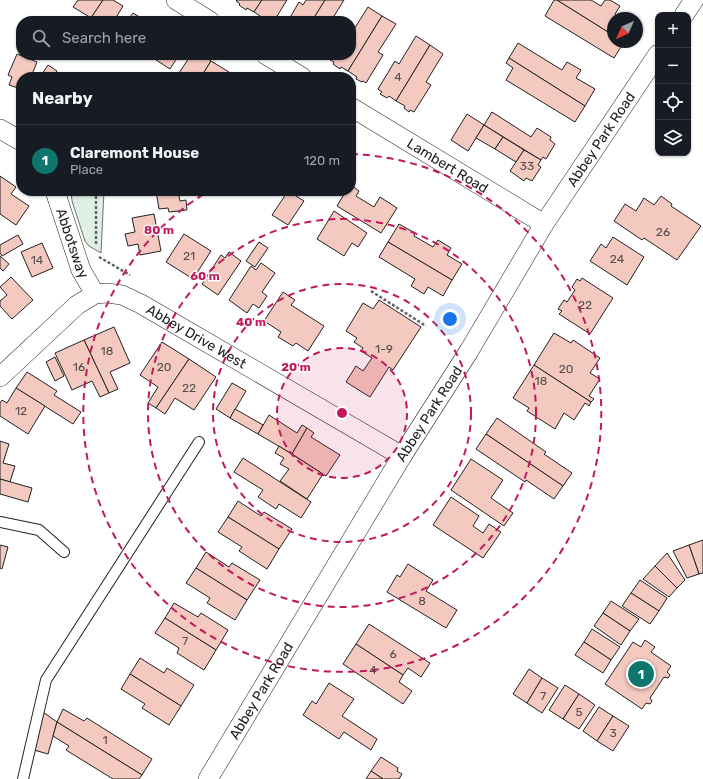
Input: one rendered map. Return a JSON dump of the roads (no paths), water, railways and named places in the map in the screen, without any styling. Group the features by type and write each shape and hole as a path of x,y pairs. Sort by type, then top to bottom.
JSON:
{"street":[{"path":"176,0 202,16"},
{"path":"686,12 694,0"},
{"name":"Abbey Park Road","path":"208,779 402,456 469,351 544,224 655,58"},
{"path":"274,60 294,72"},
{"name":"Lambert Road","path":"356,110 544,224"},
{"path":"0,128 16,138"},
{"name":"Abbotsway","path":"57,196 81,270 95,294"},
{"name":"Abbey Drive West","path":"95,294 107,293 122,295 132,300 402,456"},
{"path":"0,377 77,306 95,294"}],"lane":[{"path":"24,779 46,680 199,442"},
{"path":"0,522 39,530 64,552"}],"place":[{"name":"Claremont House","path":"641,674"}]}
